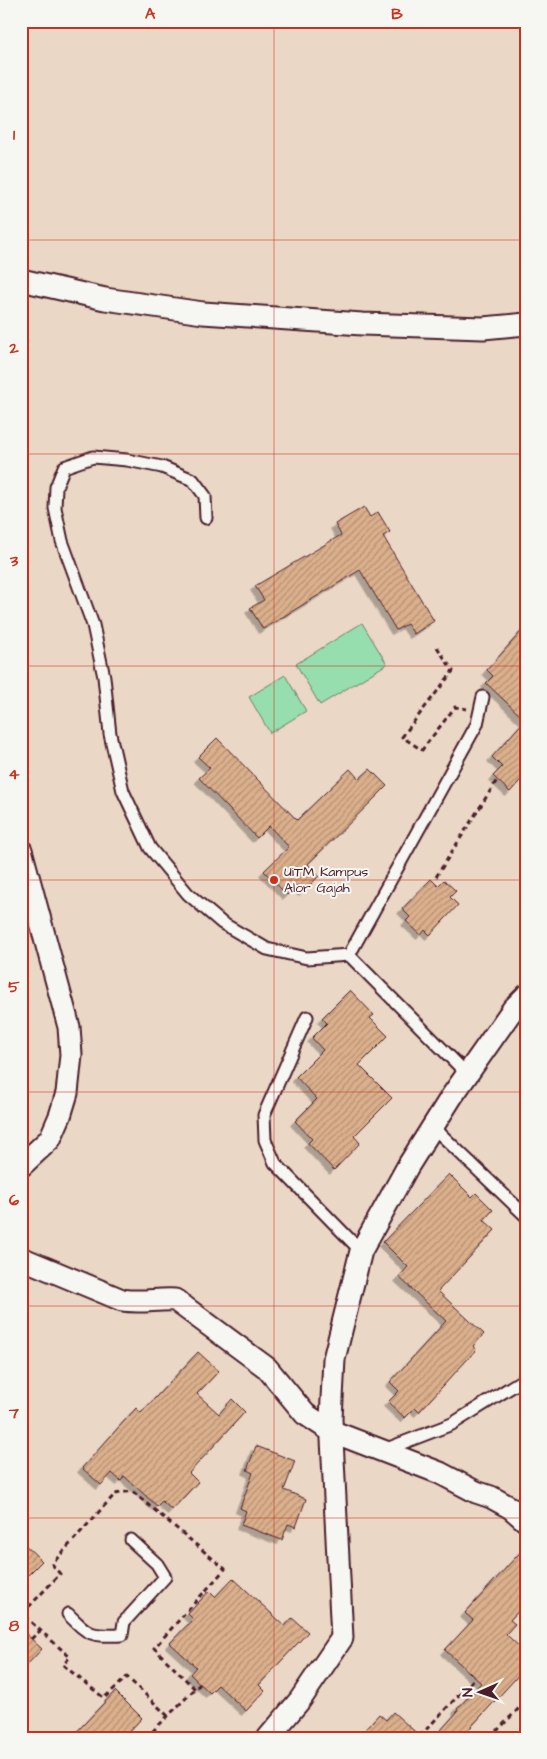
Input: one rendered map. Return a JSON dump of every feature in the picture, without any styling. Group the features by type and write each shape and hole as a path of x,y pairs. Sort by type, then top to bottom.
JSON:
{"street":[{"path":"21,280 105,299 203,313 371,324 483,328 526,324"},
{"path":"21,850 69,1027 71,1055 67,1093 50,1139 21,1166"},
{"path":"268,1738 300,1700 342,1638 331,1432 334,1359 360,1252 408,1166 467,1074 513,1009 526,996"},
{"path":"21,1258 122,1300 137,1302 159,1299 175,1300 267,1368 305,1414 331,1432 440,1474 476,1492 491,1497 511,1508 526,1521"}],"lane":[{"path":"206,518 205,496 193,480 162,467 127,460 93,457 64,467 56,487 55,508 62,541 93,625 104,676 110,734 124,791 150,848 188,894 222,923 266,949 307,958 349,954"},
{"path":"349,954 477,724 483,696"},
{"path":"349,954 467,1074"},
{"path":"306,1017 264,1115 265,1140 275,1162 360,1252"},
{"path":"433,1127 526,1216"},
{"path":"383,1451 452,1424 526,1376"},
{"path":"68,1614 86,1632 100,1636 122,1635 124,1622 165,1578 157,1564 131,1540"}],"path":[{"path":"437,647 453,671 402,737 422,750 455,707 480,712"},
{"path":"436,877 497,780"},
{"path":"31,1639 41,1630"},
{"path":"420,1736 475,1678"},
{"path":"146,1738 200,1684"},
{"path":"490,1738 526,1702"}],"shaded area":[{"name":"UiTM Kampus Alor Gajah","path":"21,21 526,21 526,1738 21,1738"}],"green space":[{"path":"362,623 387,664 320,705 296,664"},
{"path":"285,675 306,711 270,733 249,697"}],"building":[{"path":"364,507 370,517 378,512 390,532 383,536 434,621 414,634 407,624 396,630 360,570 263,629 250,608 264,600 255,586 341,535 335,524"},
{"path":"526,626 526,774 510,792 493,776 502,767 492,757 525,720 486,683 493,676 487,670"},
{"path":"217,738 297,820 350,769 359,779 370,769 387,786 308,864 319,876 303,892 297,885 287,895 264,871 289,847 269,826 257,838 199,778 210,768 198,757"},
{"path":"431,879 438,886 444,880 456,891 450,897 458,905 430,935 425,930 421,935 406,921 410,917 402,909"},
{"path":"350,990 374,1015 370,1018 388,1036 359,1065 392,1098 354,1136 360,1143 334,1170 308,1143 312,1139 295,1121 317,1099 296,1077 323,1050 312,1038 327,1023 322,1018"},
{"path":"449,1174 472,1197 476,1193 493,1210 484,1220 495,1230 438,1291 484,1334 473,1346 476,1350 419,1412 415,1408 405,1418 388,1402 399,1391 390,1382 446,1321 399,1277 408,1267 383,1242"},
{"path":"198,1352 219,1371 197,1394 219,1414 232,1399 245,1412 189,1473 198,1482 172,1510 162,1501 157,1506 124,1476 121,1481 112,1473 101,1485 82,1468 136,1408 141,1413"},
{"path":"256,1446 295,1461 284,1490 306,1499 296,1527 288,1524 282,1540 241,1525 246,1511 240,1508 253,1473 247,1470"},
{"path":"21,1541 42,1561 21,1582"},
{"path":"526,1546 526,1603 510,1620 515,1624 506,1634 526,1653 526,1667 461,1738 434,1738 481,1683 445,1650 473,1620 465,1613"},
{"path":"233,1578 285,1626 292,1618 308,1632 259,1685 265,1691 246,1711 218,1685 210,1693 190,1674 196,1667 170,1643 193,1619 188,1614 209,1591 215,1597"},
{"path":"21,1629 42,1649 21,1671"},
{"path":"115,1691 142,1718 123,1738 71,1738"},
{"path":"393,1712 422,1738 358,1738 379,1714 386,1720"}],"place":[{"name":"UiTM Kampus Alor Gajah","path":"274,880"}]}
